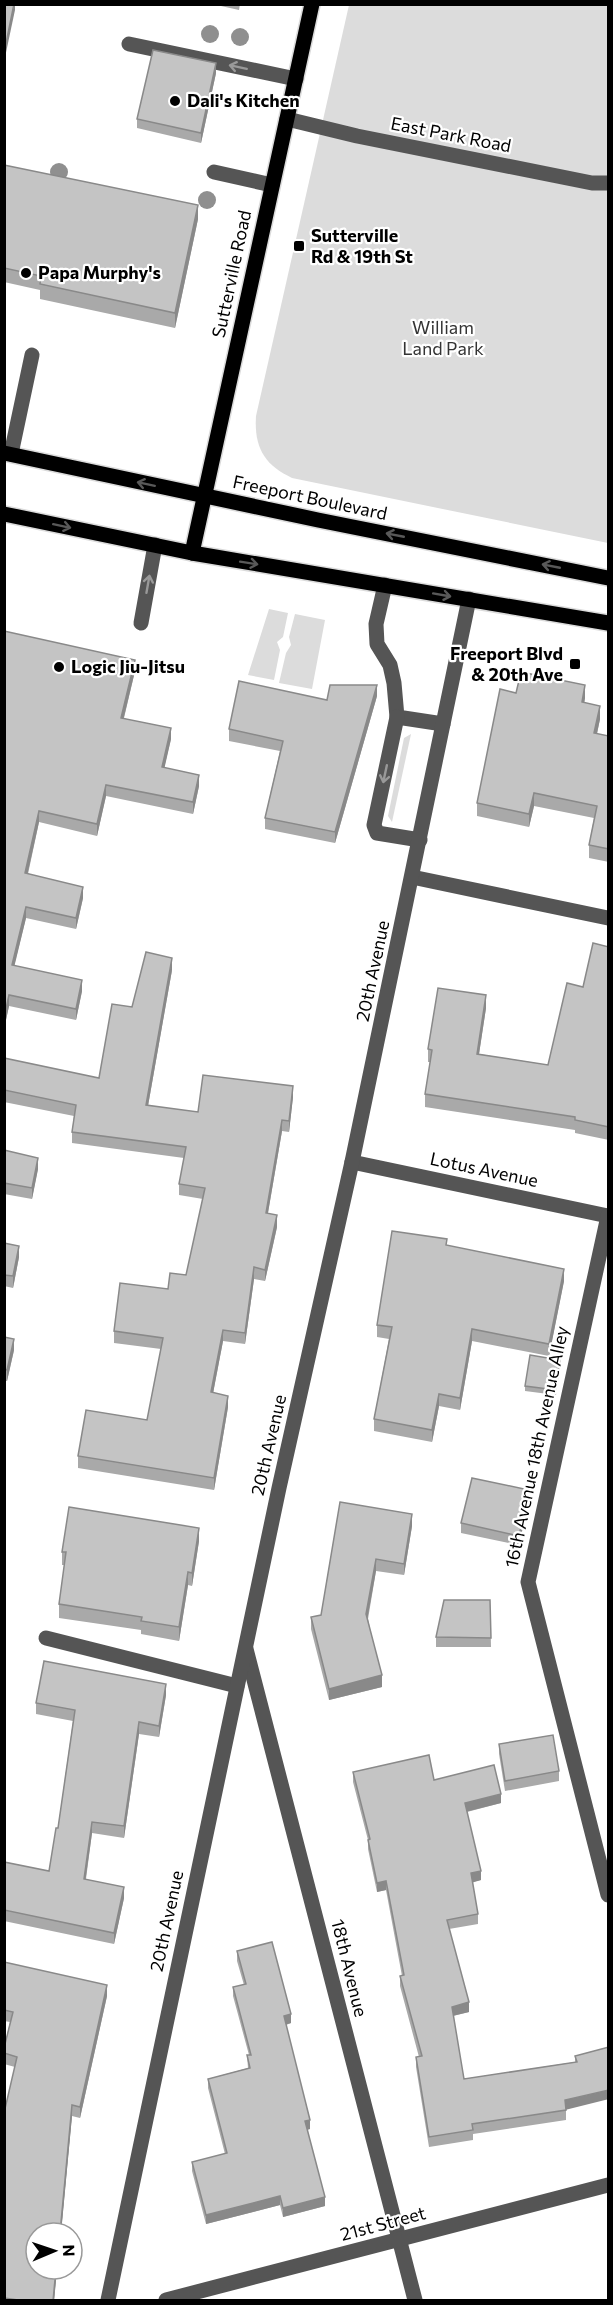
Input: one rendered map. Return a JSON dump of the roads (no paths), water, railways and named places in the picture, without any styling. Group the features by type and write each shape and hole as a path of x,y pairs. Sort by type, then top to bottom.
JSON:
{"main road":[{"name":"Sutterville Road","path":"192,553 312,4"},
{"name":"Freeport Boulevard","path":"8,454 609,578"},
{"path":"4,514 192,553 609,623"}],"street":[{"path":"129,44 296,79"},
{"name":"East Park Road","path":"287,119 357,136 580,181 609,183"},
{"path":"213,172 272,185"},
{"path":"8,454 32,355"},
{"path":"141,623 155,545"},
{"path":"385,585 376,624 377,644 390,665 397,717 374,825 377,833 420,840"},
{"name":"20th Avenue","path":"108,2301 245,1646 352,1162 469,599"},
{"path":"397,717 443,724"},
{"path":"412,877 609,918"},
{"name":"Lotus Avenue","path":"352,1162 608,1216"},
{"name":"16th Avenue 18th Avenue Alley","path":"608,1216 528,1582 609,1895"},
{"path":"46,1638 237,1686"},
{"name":"18th Avenue","path":"245,1646 415,2301"},
{"name":"21st Street","path":"166,2301 609,2186"}],"place":[{"name":"Dali's Kitchen","path":"175,101"},
{"name":"Sutterville Rd & 19th St","path":"299,246"},
{"name":"Papa Murphy's","path":"26,273"},
{"name":"Freeport Blvd & 20th Ave","path":"575,664"},
{"name":"Logic Jiu-Jitsu","path":"59,667"}],"park label":[{"name":"William Land Park","path":"443,338"}]}
